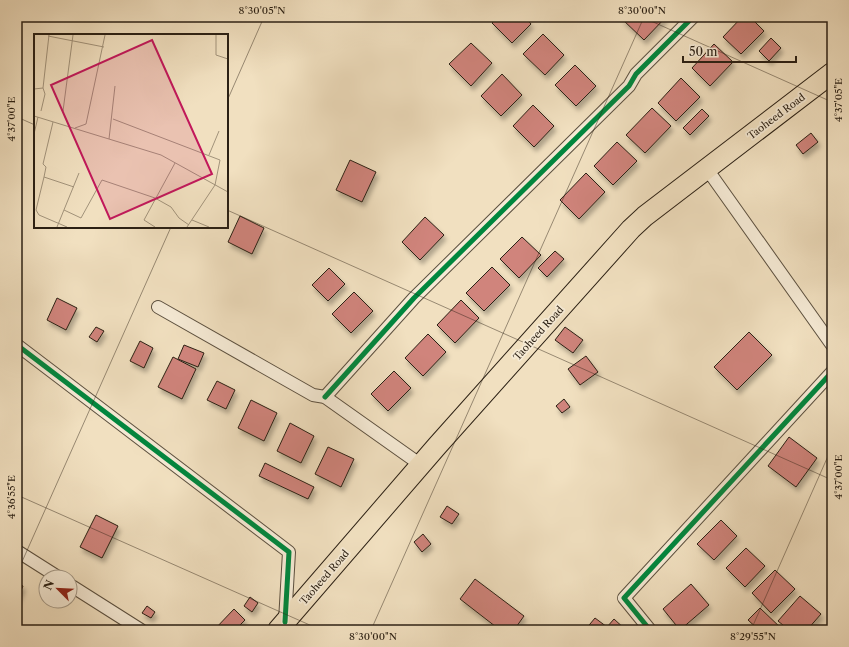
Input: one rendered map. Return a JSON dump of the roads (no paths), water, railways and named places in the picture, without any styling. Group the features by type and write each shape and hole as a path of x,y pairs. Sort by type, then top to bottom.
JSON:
{"main road":[{"name":"Taoheed Road","path":"282,626 421,465 631,229 645,216 832,73"}],"street":[{"path":"325,397 414,298 629,86 636,74 693,17"},
{"path":"707,169 832,345"},
{"path":"158,307 313,395 325,397 421,465"},
{"path":"17,345 289,552 282,626"},
{"path":"650,630 624,598 832,372"},
{"path":"17,551 45,569"},
{"path":"78,590 141,630"}]}
